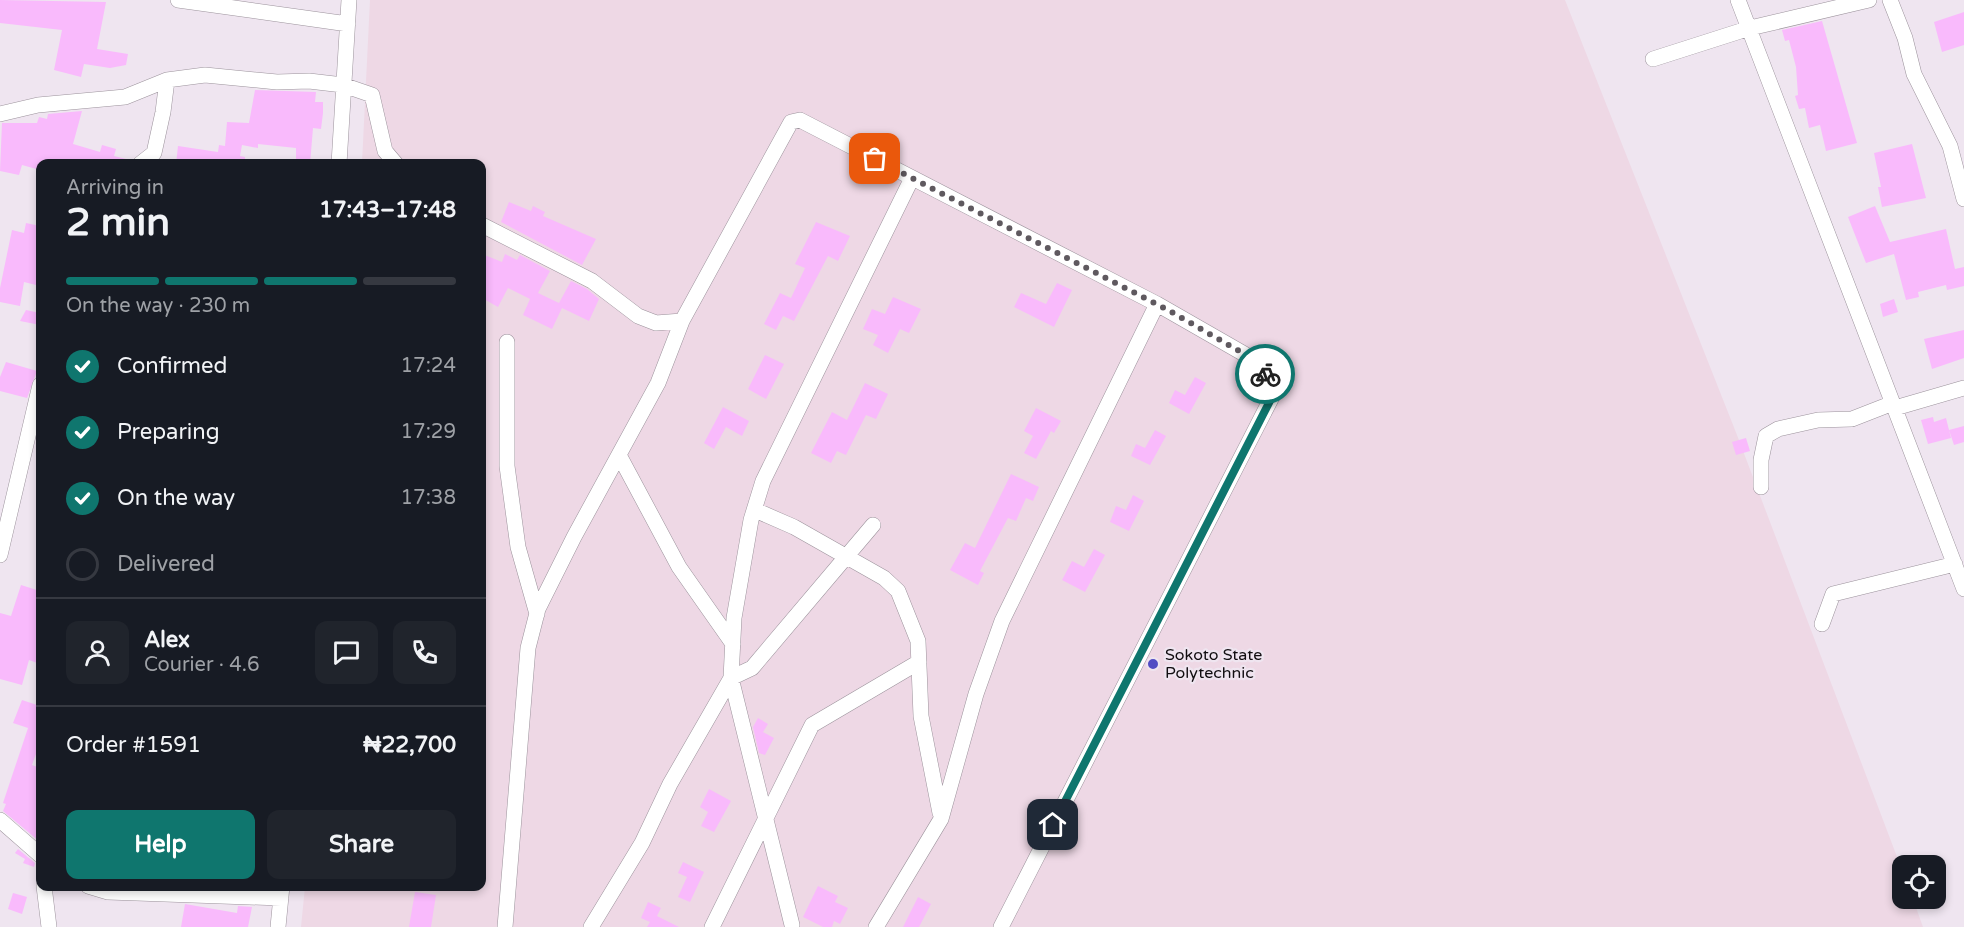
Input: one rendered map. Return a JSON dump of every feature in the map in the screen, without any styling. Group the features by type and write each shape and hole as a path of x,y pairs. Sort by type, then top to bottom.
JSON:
{"street":[{"path":"178,0 348,24"},
{"path":"339,159 350,0"},
{"path":"1738,0 1960,576 1833,594 1822,624"},
{"path":"1653,59 1750,30 1869,0"},
{"path":"1890,0 1905,38 1914,74 1957,144 1964,199"},
{"path":"0,114 38,105 125,97 167,80 205,75 343,85 372,95 385,151 392,159"},
{"path":"147,159 154,153 167,80"},
{"path":"505,927 528,648 537,614 574,537 658,383 682,321 791,122 801,120 1156,304 1253,359 1270,379 1273,395 1001,927"},
{"path":"792,925 731,678 736,607 755,510 764,481 912,178"},
{"path":"486,227 592,281 638,316 656,323 682,321"},
{"path":"876,927 941,819 976,694 1002,621 1156,304"},
{"path":"507,342 507,466 518,547 537,614"},
{"path":"1761,487 1761,460 1766,436 1778,429 1818,420 1852,419 1964,388"},
{"path":"0,555 36,403"},
{"path":"619,454 679,567 733,644"},
{"path":"755,510 794,527 884,578 898,591 918,641 921,716 935,777 941,819"},
{"path":"591,927 642,843 670,784 731,678 752,668 873,525"},
{"path":"712,927 812,725 919,662"},
{"path":"0,820 36,852"},
{"path":"45,891 50,927"},
{"path":"105,891 282,892 278,927"}],"shaded area":[{"name":"Sokoto State Polytechnic","path":"370,0 1565,0 1737,435 1896,855 1892,855 1892,909 1917,909 1923,927 301,927 305,891 486,891 486,159 362,159"}],"building":[{"path":"0,0 106,2 97,49 128,54 126,65 110,68 84,64 81,77 54,70 62,30 0,23"},
{"path":"1964,12 1964,45 1942,52 1934,22"},
{"path":"1822,21 1857,143 1826,151 1820,125 1809,128 1805,108 1799,109 1795,96 1798,95 1796,67 1789,40 1785,41 1782,30"},
{"path":"255,90 316,92 315,102 323,102 321,129 313,128 310,159 296,159 296,148 258,144 258,148 242,145 240,156 245,159 177,159 178,146 218,152 219,145 225,146 227,122 249,123"},
{"path":"82,111 73,144 100,152 102,145 116,149 114,156 126,159 36,159 36,169 22,165 19,175 0,171 2,123 37,123 39,117 47,119 48,114"},
{"path":"1912,144 1926,198 1882,207 1878,187 1881,187 1874,153"},
{"path":"509,202 531,211 533,206 545,212 543,216 596,239 582,265 501,222"},
{"path":"1875,206 1890,242 1946,229 1955,269 1964,267 1964,286 1947,290 1946,285 1918,292 1919,297 1906,300 1894,254 1866,263 1848,217"},
{"path":"816,222 850,236 838,261 828,256 794,321 783,316 776,330 764,324 780,293 791,298 805,268 795,264"},
{"path":"26,223 36,225 36,285 24,282 20,306 0,302 0,288 12,230 24,233"},
{"path":"505,254 517,260 520,255 550,271 538,293 559,303 571,281 587,289 599,299 589,321 562,308 552,329 523,315 530,299 508,288 498,307 486,300 486,256 502,262"},
{"path":"1057,283 1072,290 1054,327 1014,307 1021,293 1046,304"},
{"path":"893,297 921,309 909,333 900,329 888,353 873,345 878,335 863,329 872,309 885,314"},
{"path":"1894,299 1898,312 1883,317 1880,304"},
{"path":"26,310 36,312 36,324 20,321"},
{"path":"1964,330 1964,358 1932,369 1924,339"},
{"path":"765,355 784,364 766,399 748,389"},
{"path":"6,362 36,371 27,398 0,391 0,377"},
{"path":"1195,377 1206,383 1189,414 1169,403 1175,390 1185,395"},
{"path":"865,383 888,394 876,419 866,415 846,455 837,451 831,463 811,453 832,412 847,420"},
{"path":"723,407 749,421 742,436 726,427 714,449 704,443"},
{"path":"1036,408 1061,421 1054,433 1051,431 1036,459 1024,453 1033,436 1024,431"},
{"path":"1933,417 1934,422 1946,418 1951,438 1928,444 1921,420"},
{"path":"1964,426 1964,442 1954,445 1949,430"},
{"path":"1155,430 1166,436 1150,465 1131,456 1136,444 1145,448"},
{"path":"1746,438 1750,451 1736,455 1732,442"},
{"path":"1011,474 1039,487 1033,501 1026,498 1016,521 1008,518 980,571 984,573 978,585 950,570 965,543 975,548"},
{"path":"1133,495 1144,501 1129,531 1110,522 1116,506 1126,510"},
{"path":"1094,549 1105,555 1085,592 1062,580 1072,561 1084,567"},
{"path":"21,585 36,590 36,663 29,660 22,685 0,679 0,613 11,616"},
{"path":"22,700 36,705 36,754 32,765 36,766 36,839 3,811 6,804 3,803 28,728 13,723"},
{"path":"758,718 768,724 763,732 774,738 765,755 759,753 753,727"},
{"path":"709,789 731,801 714,832 701,826 708,812 700,807"},
{"path":"18,849 35,863 34,867 23,863 25,859 15,853"},
{"path":"683,862 704,872 690,902 678,897 687,877 678,873"},
{"path":"818,886 838,896 835,902 848,908 840,924 834,921 832,927 823,927 803,917"},
{"path":"415,892 436,895 431,927 409,927"},
{"path":"13,893 27,897 22,914 8,909"},
{"path":"918,897 931,904 919,927 903,927"},
{"path":"648,902 661,908 657,916 679,927 647,927 650,922 641,918"},
{"path":"185,904 237,913 238,906 252,907 248,927 181,927"}],"way so far":[{"path":"875,159 1168,310 1253,359 1265,374"}],"place":[{"name":"Sokoto State Polytechnic","path":"1153,664"}],"route":[{"path":"1053,825 1273,395 1270,379 1265,374"}]}
